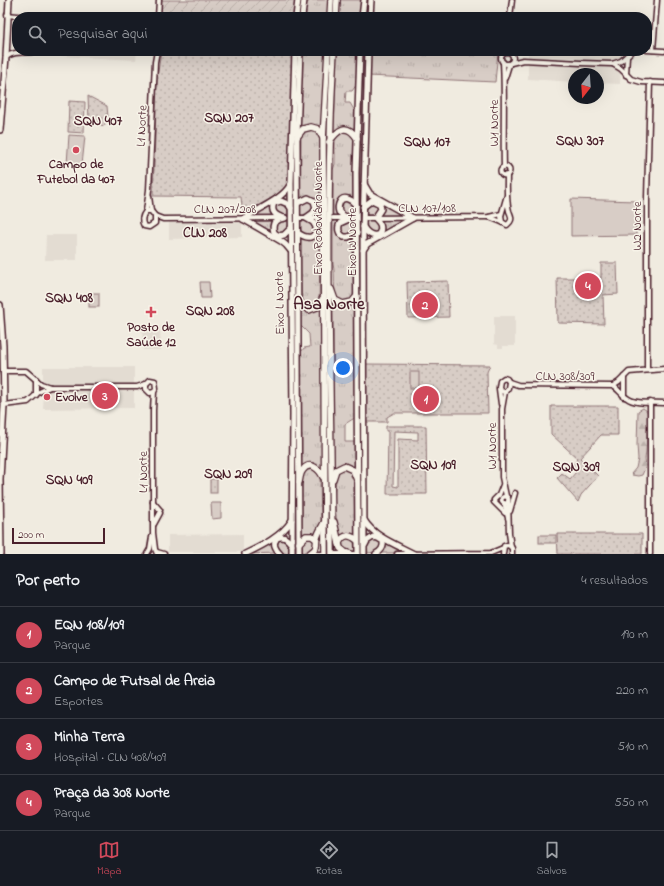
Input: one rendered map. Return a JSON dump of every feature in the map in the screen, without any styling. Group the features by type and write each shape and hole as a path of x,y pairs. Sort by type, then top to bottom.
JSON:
{"highway":[{"path":"330,12 331,0"},
{"path":"336,12 337,0"},
{"name":"Eixo Rodoviário Norte","path":"325,554 323,139 328,56"},
{"name":"Eixo Rodoviário Norte","path":"333,554 329,281 329,142 334,56"},
{"path":"297,137 303,128 311,127 318,129 323,139"},
{"path":"329,142 336,132 343,129 353,132 357,138"},
{"path":"329,281 334,297 338,302 347,304 352,302 357,296"},
{"path":"298,298 303,307 311,310 319,305 324,296"},
{"path":"299,482 303,469 310,466 320,470 324,482"},
{"path":"331,485 336,470 344,466 353,470 357,480"},
{"path":"332,512 340,548 351,554"},
{"path":"309,554 315,550 317,546 316,539 325,521"},
{"path":"299,542 306,536 312,536 316,539"},
{"path":"339,542 346,536 352,536 358,540"}],"main road":[{"path":"0,130 9,0"},
{"path":"297,12 298,0"},
{"path":"303,12 304,0"},
{"path":"363,12 364,0"},
{"path":"370,12 371,0"},
{"name":"Eixo L Norte","path":"292,554 291,183 295,56"},
{"name":"Eixo L Norte","path":"299,554 297,137 300,56"},
{"name":"Eixo W Norte","path":"356,554 358,540 356,206 360,56"},
{"name":"Eixo W Norte","path":"364,554 363,207 368,56"},
{"path":"291,183 285,192 243,219 281,241 291,251"},
{"path":"364,184 370,194 414,218"},
{"path":"298,203 308,198 312,199 315,203 315,212 303,218"},
{"path":"351,218 344,216 339,212 338,207 340,201 348,199 356,206"},
{"path":"363,207 372,200 380,204 381,209 375,218 381,226 379,234 370,235 363,227"},
{"path":"286,218 275,214 272,210 274,204 280,201 288,204 291,208"},
{"path":"286,218 280,219 274,224 274,233 279,236 284,235 291,227"},
{"path":"298,233 306,238 312,237 314,234 316,227 313,222 303,218"},
{"path":"351,218 340,223 338,228 340,234 344,238 356,233"},
{"path":"363,251 367,244 414,218"},
{"path":"0,305 4,405 0,475 1,554"},
{"path":"246,554 286,530 293,519"},
{"path":"364,519 374,532 413,554"},
{"path":"364,545 369,539 376,537 383,541 381,551 376,554"},
{"path":"280,554 274,546 277,538 286,538 292,546"}],"street":[{"path":"158,12 159,0"},
{"path":"511,12 512,0"},
{"path":"656,0 653,50 664,51"},
{"path":"7,15 12,15"},
{"path":"6,57 12,54"},
{"name":"L1 Norte","path":"146,211 149,190 154,56"},
{"name":"L1 Norte","path":"155,62 157,56"},
{"name":"W1 Norte","path":"504,56 504,167"},
{"name":"W1 Norte","path":"504,80 510,64 511,56"},
{"path":"516,56 523,60"},
{"path":"503,62 505,64 510,64 523,60 581,64 612,64 621,61 627,56"},
{"path":"626,75 627,56"},
{"path":"612,64 621,68 631,79 664,83"},
{"name":"W2 Norte","path":"647,370 647,194 650,82"},
{"path":"505,175 509,173 509,169 504,167 501,168 500,171 505,175 509,212 511,217 510,222 507,224 502,222 502,212 507,195"},
{"name":"L1 Norte","path":"149,190 151,211"},
{"path":"146,211 151,211 155,216 155,224 149,227 144,226 142,223 143,216 146,211"},
{"path":"502,212 509,212"},
{"name":"CLN 107/108","path":"366,218 489,217 502,212"},
{"name":"CLN 207/208","path":"155,216 164,219 286,218"},
{"name":"CLN 107/108","path":"489,217 502,222"},
{"path":"303,218 320,218"},
{"path":"333,218 351,218"},
{"name":"CLN 207/208","path":"155,224 164,219"},
{"path":"612,386 630,372 664,369"},
{"path":"3,371 26,371 41,384 50,387 137,387 146,389 152,393 156,385 154,381 150,380 146,384 137,387"},
{"path":"624,377 624,397"},
{"path":"502,378 507,379 509,382 506,391 501,391 498,387 502,378"},
{"path":"36,379 36,395"},
{"name":"CLN 308/309","path":"509,382 518,385 612,386"},
{"path":"146,384 146,389"},
{"name":"CLN 308/309","path":"506,391 518,385"},
{"path":"612,386 619,390 624,397 630,400 664,403"},
{"path":"4,405 28,402 36,395 50,387"},
{"name":"W1 Norte","path":"498,387 502,409 504,496 501,501 506,502 508,515"},
{"name":"W1 Norte","path":"502,409 506,391"},
{"name":"L1 Norte","path":"147,554 155,551 153,533 152,393"},
{"path":"650,402 650,554"},
{"path":"503,484 499,495 494,501 508,515"},
{"path":"512,554 508,515 515,493"},
{"path":"153,502 160,511 153,526"},
{"path":"503,554 509,534"},
{"path":"397,554 492,553 508,545 512,546"},
{"path":"155,551 164,554"},
{"path":"309,554 322,554"},
{"path":"333,554 356,554"}],"shaded area":[{"path":"62,56 136,56 136,60"},
{"path":"528,56 622,56 620,84 604,83 604,68 568,68 568,82 528,79"},
{"path":"169,221 242,221 242,237 169,239"},
{"path":"46,235 77,235 77,260 45,260"},
{"path":"494,316 515,316 515,346 503,346 503,348 498,348 498,345 494,344"},
{"path":"142,327 160,327 161,350 143,350"},
{"path":"43,367 134,367 134,385 47,385 43,383"},
{"path":"44,390 134,390 134,408 43,409"},
{"path":"243,534 243,552 168,552 168,535"}],"green space":[{"path":"161,0 297,0 296,12 161,12"},
{"path":"310,0 328,0 327,12 305,12 305,6"},
{"path":"340,0 362,0 361,12 339,12"},
{"path":"160,56 294,56 289,188 243,214 241,197 153,196 157,79"},
{"path":"297,56 299,56 297,554 295,554 293,155"},
{"path":"303,56 325,56 322,131 317,126 311,124 299,130"},
{"path":"337,56 359,56 357,84 352,91 346,91 345,103 350,103 356,113 356,134 350,129 334,133"},
{"path":"363,56 365,56 361,170 362,554 360,554 358,189"},
{"path":"369,56 498,56 495,82 368,76"},
{"path":"88,96 107,106 108,117 104,126 89,121"},
{"path":"69,101 85,102 84,133 68,132"},
{"path":"304,129 316,129 320,139 321,216 311,216 314,214 313,199 300,201 301,135"},
{"path":"343,131 350,134 354,140 354,200 351,198 338,202 343,216 333,216 335,138"},
{"name":"Campo de Futebol da 407","path":"69,135 85,136 82,165 67,164"},
{"path":"289,189 290,205 274,203 276,217 248,217"},
{"path":"364,189 406,216 378,216 381,214 378,200 364,204"},
{"path":"571,199 636,201 636,235 571,236"},
{"path":"305,200 311,201 315,208 310,214 300,216 300,206"},
{"path":"346,200 352,204 354,217 343,214 340,210 342,201"},
{"path":"279,202 288,207 287,216 280,215 276,212 274,207"},
{"path":"371,202 378,204 380,209 374,215 366,215 366,207"},
{"path":"248,220 275,220 275,235 290,231 290,248"},
{"path":"288,220 288,228 286,233 278,234 274,227 278,222"},
{"path":"300,220 310,222 314,226 314,232 308,237 301,232"},
{"path":"311,220 321,220 319,300 313,307 306,307 301,300 300,236 302,238 317,233"},
{"path":"333,220 343,220 338,234 354,236 354,295 348,302 338,300 335,291 333,264"},
{"path":"353,220 353,233 351,235 341,234 339,228 343,222"},
{"path":"366,220 375,221 378,223 379,231 373,235 366,228"},
{"path":"378,220 406,220 366,243 364,232 380,234"},
{"path":"601,263 617,263 618,294 603,295 604,324 558,323 557,278 601,278"},
{"path":"448,281 449,317 408,318 407,282"},
{"path":"200,282 209,282 210,298 201,298"},
{"path":"89,293 99,293 99,307 89,307"},
{"path":"333,300 345,306 350,305 355,300 356,417 345,424 345,442 356,442 356,471 352,466 346,465 334,472"},
{"path":"299,305 302,308 321,305 322,471 314,465 300,472 299,355 304,348 310,347 309,334 300,325"},
{"path":"366,364 490,365 487,372 488,413 394,413 387,417 387,422 365,422"},
{"path":"410,372 419,372 419,388 410,388"},
{"path":"551,406 618,406 618,435 601,435 580,458 598,476 581,495 578,502 557,478 562,473 570,479 576,472 571,467 578,459 551,434"},
{"path":"643,408 647,411 648,415 645,459 646,466 642,475 638,476 631,474 636,468 638,459 638,411"},
{"path":"386,426 426,426 427,494 387,494 388,431 386,431","holes":["394,431 418,432 418,440 398,439 398,487 393,486"]},
{"path":"313,468 320,476 321,526 316,537 301,538 302,476 307,469"},
{"path":"349,469 354,477 355,537 340,539 336,513 335,486 339,470"},
{"path":"210,479 217,479 217,493 210,493"},
{"path":"211,503 221,503 221,518 212,519"},
{"path":"366,525 372,533 379,537 366,542"},
{"path":"291,526 291,542 286,537 275,540 277,553 250,554 284,533"},
{"path":"557,534 642,534 642,554 558,554"},
{"path":"539,535 556,535 556,543 539,543"},
{"path":"310,537 316,543 310,551 302,553 302,541"},
{"path":"348,537 354,541 355,553 342,548 341,540"},
{"path":"379,537 407,553 380,553 383,549"},
{"path":"375,538 380,541 381,546 376,552 368,553 367,544"},
{"path":"280,539 289,543 289,554 280,552 276,543"}],"place":[{"name":"Campo de Futebol da 407","path":"76,150"},
{"name":"Praça da 308 Norte","path":"588,286"},
{"name":"Campo de Futsal de Areia","path":"425,305"},
{"name":"Posto de Saúde 12","path":"151,312"},
{"name":"Minha Terra","path":"105,396"},
{"name":"Evolve","path":"47,397"},
{"name":"EQN 108/109","path":"426,399"}],"district":[{"name":"SQN 207","path":"229,118"},
{"name":"SQN 407","path":"98,121"},
{"name":"SQN 307","path":"580,141"},
{"name":"SQN 107","path":"427,142"},
{"name":"CLN 208","path":"205,233"},
{"name":"SQN 408","path":"69,298"},
{"name":"Asa Norte","path":"329,304"},
{"name":"SQN 208","path":"210,311"},
{"name":"SQN 109","path":"433,465"},
{"name":"SQN 309","path":"576,467"},
{"name":"SQN 209","path":"228,474"},
{"name":"SQN 409","path":"69,480"}]}
